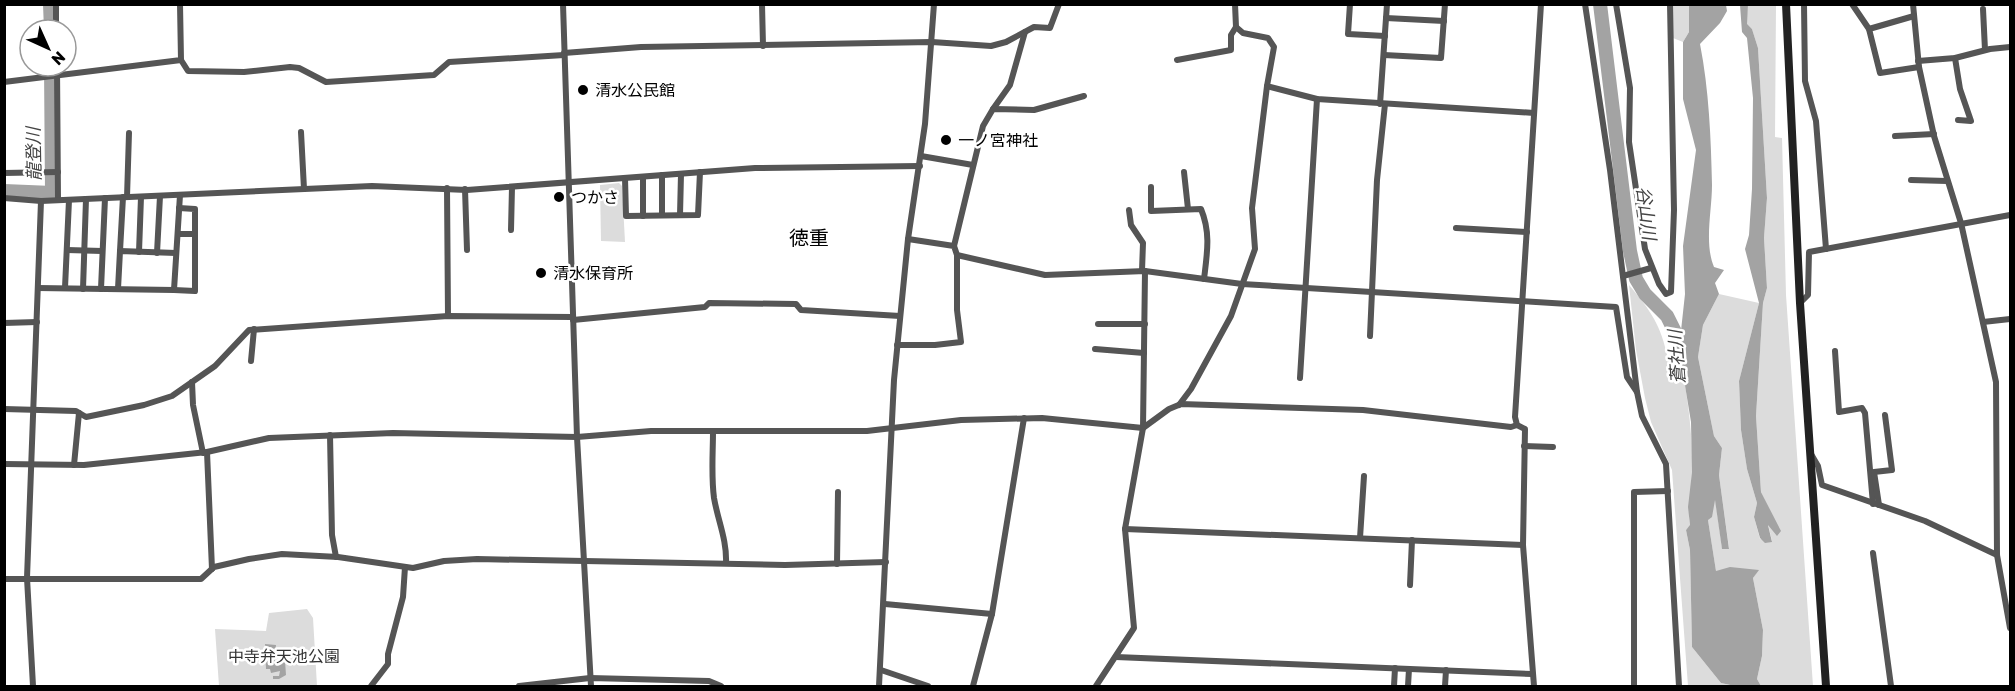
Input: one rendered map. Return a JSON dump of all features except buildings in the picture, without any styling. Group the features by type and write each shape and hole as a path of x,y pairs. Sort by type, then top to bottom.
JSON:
{"street":[{"path":"180,4 181,60 188,71 244,72 299,68 326,82 434,75 448,62 641,47 932,42 992,46 1006,42 1034,27 1050,28 1059,4"},
{"path":"563,4 572,318 591,687"},
{"path":"762,4 762,46"},
{"path":"879,687 885,604 890,428 908,239 920,166 934,4"},
{"path":"1177,60 1231,50 1230,35 1236,27 1235,4"},
{"path":"1350,4 1348,34 1385,36"},
{"path":"1370,336 1387,4"},
{"path":"1384,55 1441,58 1445,4"},
{"path":"1517,425 1515,417 1541,4"},
{"path":"1585,4 1637,392 1642,416 1666,464 1679,687"},
{"path":"1616,4 1632,104 1629,142 1645,249 1666,294 1671,292 1674,210 1670,4"},
{"path":"1786,4 1800,303 1826,687"},
{"path":"1804,4 1805,81 1816,121 1826,249"},
{"path":"1852,4 1869,29 1880,73 1985,50 2010,47"},
{"path":"1913,4 1918,64 1934,134 1961,223 1996,382 1997,555 2010,628"},
{"path":"1983,9 1985,50"},
{"path":"1869,29 1914,16"},
{"path":"1386,18 1444,21"},
{"path":"1179,405 1191,389 1231,316 1255,249 1252,208 1274,47 1268,38 1243,33 1236,27"},
{"path":"897,345 961,342 957,310 957,255 954,246 983,126 1010,85 1025,31"},
{"path":"1955,58 1960,89 1971,121 1958,120"},
{"path":"78,73 181,60"},
{"path":"4,82 39,78"},
{"path":"57,78 58,200"},
{"path":"1267,86 1317,99 1534,113"},
{"path":"993,108 1034,110 1084,96"},
{"path":"1300,378 1317,99"},
{"path":"301,132 304,189"},
{"path":"118,289 129,133"},
{"path":"1895,136 1934,134"},
{"path":"921,156 973,165"},
{"path":"4,198 41,201 304,189 465,189 755,168 920,166"},
{"path":"4,173 58,172"},
{"path":"625,178 626,216 698,215 700,172"},
{"path":"1184,172 1188,209"},
{"path":"680,215 681,174"},
{"path":"662,175 662,215"},
{"path":"643,177 643,216"},
{"path":"1911,180 1947,181"},
{"path":"511,230 512,187"},
{"path":"1151,187 1151,211 1201,209 1207,223 1208,239 1204,279"},
{"path":"447,188 448,316"},
{"path":"465,189 467,250"},
{"path":"174,291 180,195"},
{"path":"157,253 160,196"},
{"path":"139,252 141,197"},
{"path":"101,289 105,198"},
{"path":"83,289 86,199"},
{"path":"65,288 69,200"},
{"path":"33,687 27,578 41,201"},
{"path":"38,288 195,291 195,209 179,208"},
{"path":"1096,687 1134,628 1125,529 1143,428 1145,324 1143,243 1131,225 1129,210"},
{"path":"1800,303 1808,294 1809,252 2010,215"},
{"path":"1456,228 1527,232"},
{"path":"178,234 195,234"},
{"path":"908,239 954,246"},
{"path":"67,250 102,251"},
{"path":"120,251 176,253"},
{"path":"957,255 1045,275 1144,271 1242,284 1307,289 1616,307 1627,377 1637,392"},
{"path":"1623,276 1652,268"},
{"path":"4,409 79,413 86,417 144,405 172,396 215,366 244,334 254,329 448,316 572,318 705,307 709,303 796,304 801,310 900,316"},
{"path":"1983,322 2010,319"},
{"path":"4,323 37,322"},
{"path":"1098,324 1145,324"},
{"path":"251,361 254,329"},
{"path":"1095,349 1144,353"},
{"path":"1835,351 1839,412 1862,408 1865,413 1876,504"},
{"path":"192,382 193,405 205,453 212,569"},
{"path":"4,464 74,465 205,453 269,438 393,433 577,437 651,431 867,432 962,420 1024,418 1143,428 1169,409 1179,405 1363,410 1511,427 1517,425 1525,429 1523,545 1534,687"},
{"path":"74,465 79,413"},
{"path":"1876,504 1874,472 1892,470 1885,415"},
{"path":"973,687 992,614 1024,418"},
{"path":"713,431 714,494 717,516 725,538 726,563"},
{"path":"330,435 332,535 336,557"},
{"path":"1524,447 1553,447"},
{"path":"1810,454 1818,466 1822,485 1925,521 1997,555"},
{"path":"1360,538 1364,476"},
{"path":"1634,687 1634,492 1668,491"},
{"path":"837,564 838,492"},
{"path":"1125,529 1523,545"},
{"path":"1410,585 1412,540"},
{"path":"1873,553 1891,687"},
{"path":"4,579 201,579 212,569 249,559 282,554 336,557 405,567 477,559 837,564 886,562"},
{"path":"371,687 388,664 388,654 403,597 405,567"},
{"path":"885,604 992,614"},
{"path":"1116,657 1533,674"},
{"path":"1394,687 1395,668"},
{"path":"1408,687 1409,669"},
{"path":"880,670 928,687"},
{"path":"1445,687 1446,670"},
{"path":"519,687 590,678 709,681 722,687"}],"green space":[{"path":"1673,5 1689,5 1689,32 1683,42 1673,38"},
{"path":"1748,5 1776,5 1775,137 1782,138 1786,295 1813,686 1761,686 1757,679 1762,656 1763,630 1753,578 1758,570 1716,571 1708,520 1715,497 1722,548 1729,548 1719,475 1722,448 1714,436 1698,357 1703,325 1719,294 1759,303 1739,381 1741,430 1747,469 1757,503 1754,517 1760,539 1772,541 1768,524 1780,531 1761,492 1756,416 1763,303 1767,288 1764,238 1767,198 1758,48 1752,29 1746,24"},
{"path":"619,183 622,186 625,242 601,241 600,185"},
{"path":"1629,285 1654,319 1668,359 1679,349 1691,439 1690,526 1686,530 1690,550 1692,647 1721,683 1735,686 1688,686 1672,470 1651,422 1645,398 1636,350"},
{"name":"中寺弁天池公園","path":"307,609 313,618 317,686 219,686 215,629 266,631 269,613"}],"shaded area":[{"path":"1689,5 1726,5 1727,11 1720,23 1700,44 1711,150 1709,248 1714,267 1724,270 1715,283 1719,294 1703,325 1698,357 1714,436 1722,448 1719,475 1729,549 1722,549 1715,500 1712,517 1708,520 1716,571 1730,567 1759,570 1753,578 1763,630 1762,656 1757,679 1761,686 1735,686 1721,683 1692,647 1690,550 1686,530 1690,525 1688,507 1692,472 1691,422 1679,349 1685,294 1683,246 1696,150 1683,99 1683,42 1689,32"},
{"path":"1740,5 1748,5 1747,24 1752,29 1758,48 1767,198 1764,238 1767,288 1763,303 1756,416 1761,492 1781,531 1777,536 1768,525 1772,542 1765,543 1760,538 1754,517 1757,503 1747,469 1741,430 1739,381 1759,303 1745,249 1749,235 1752,189 1753,98 1747,38 1742,32"},
{"path":"265,644 276,645 275,654 271,653 270,659 285,661 286,675 279,679 273,679 273,676 279,676 280,671 271,673 270,669 266,669"}],"waterway":[{"name":"龍登川","path":"50,4 51,18"},
{"name":"谷山川","path":"1600,4 1630,251 1636,279 1645,294 1667,316 1687,356"},
{"name":"龍登川","path":"4,191 52,193 51,78"}],"place":[{"name":"清水公民館","path":"583,90"},
{"name":"一ノ宮神社","path":"946,140"},
{"name":"つかさ","path":"559,197"},
{"name":"清水保育所","path":"541,273"}],"district":[{"name":"徳重","path":"809,238"}],"water label":[{"name":"蒼社川","path":"1677,357"}]}
